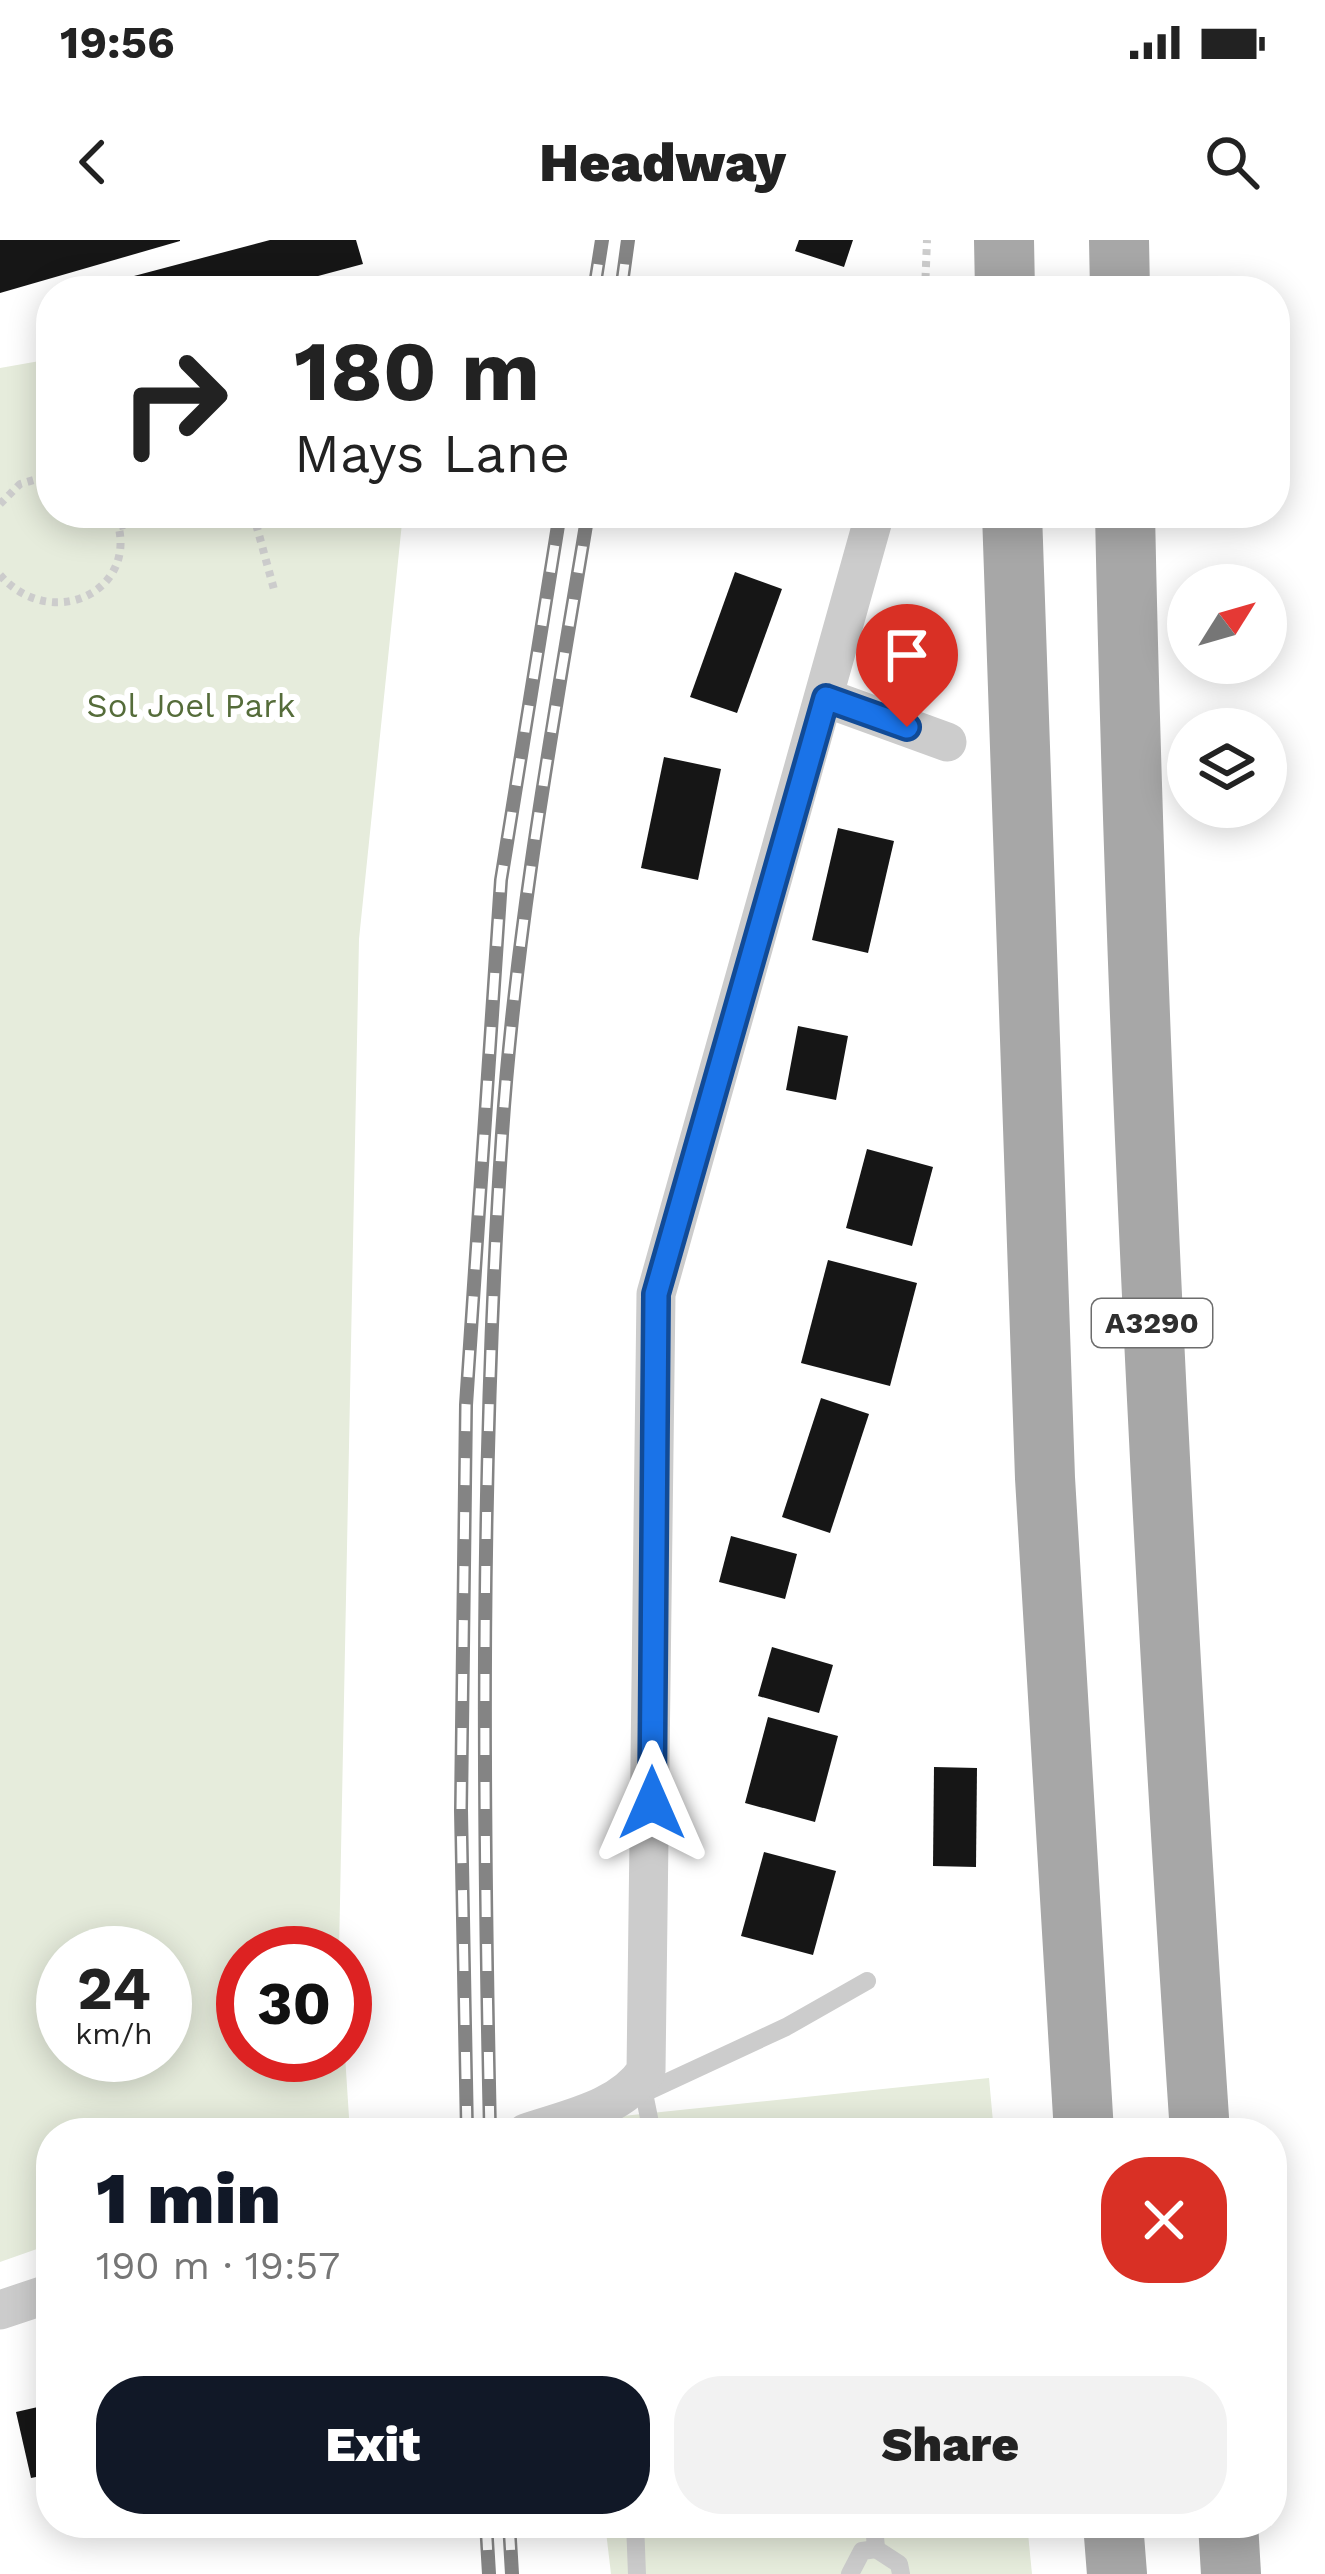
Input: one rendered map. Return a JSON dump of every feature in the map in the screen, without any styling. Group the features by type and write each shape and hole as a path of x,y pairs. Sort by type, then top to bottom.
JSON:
{"main road":[{"path":"1004,240 1005,276"},
{"path":"1119,240 1120,276"},
{"path":"1013,528 1045,1478 1083,2118"},
{"name":"A3290","path":"1125,528 1152,1331 1199,2118"},
{"path":"1114,2538 1117,2574"},
{"path":"1229,2538 1231,2574"}],"street":[{"path":"566,2118 628,2095 646,2071 650,2045 656,1294 871,528"},
{"path":"826,698 947,742"},
{"path":"0,2310 36,2298"}],"lane":[{"path":"643,2118 628,2095 785,2027 867,1981"},
{"path":"636,2538 637,2574"},
{"path":"875,2538 876,2548"},
{"path":"850,2574 862,2552 876,2548"},
{"path":"876,2548 899,2564 901,2574"}],"path":[{"path":"926,240 926,276"},
{"path":"0,504 20,484 36,479"},
{"path":"0,575 17,593 37,603 82,600 113,569 120,548 119,528"},
{"path":"257,528 275,593"}],"green space":[{"name":"Sol Joel Park","path":"36,362 36,528 401,528 359,939 340,1926 216,1926 216,2082 347,2082 349,2118 36,2118 36,2249 0,2262 0,368"},
{"path":"989,2078 993,2118 604,2118"},
{"path":"607,2538 1028,2538 1032,2574 611,2574"}],"building":[{"path":"0,240 180,240 59,276 36,276 36,283 0,293"},
{"path":"270,240 356,240 363,264 318,276 134,276"},
{"path":"799,240 853,240 844,267 795,251"},
{"path":"735,572 782,589 737,713 690,697"},
{"path":"664,757 721,769 698,880 641,868"},
{"path":"838,828 894,841 868,953 812,940"},
{"path":"798,1026 848,1036 836,1100 786,1090"},
{"path":"867,1149 933,1167 912,1246 846,1228"},
{"path":"828,1260 917,1283 890,1386 801,1363"},
{"path":"821,1398 869,1414 830,1533 782,1517"},
{"path":"731,1536 797,1554 785,1599 719,1582"},
{"path":"772,1647 833,1665 819,1713 758,1696"},
{"path":"768,1717 838,1736 815,1822 745,1803"},
{"path":"934,1767 977,1768 976,1867 933,1866"},
{"path":"764,1852 836,1871 813,1955 741,1936"},
{"path":"36,2407 36,2477 31,2478 16,2412"}],"railway":[{"path":"596,276 602,240"},
{"path":"623,276 628,240"},
{"path":"467,2118 461,1810 466,1405 501,880 558,528"},
{"path":"490,2118 485,1633 502,1134 526,900 586,528"},
{"path":"487,2538 489,2574"},
{"path":"510,2538 512,2574"}],"route":[{"path":"652,1803 656,1294 826,698 907,727"}]}
